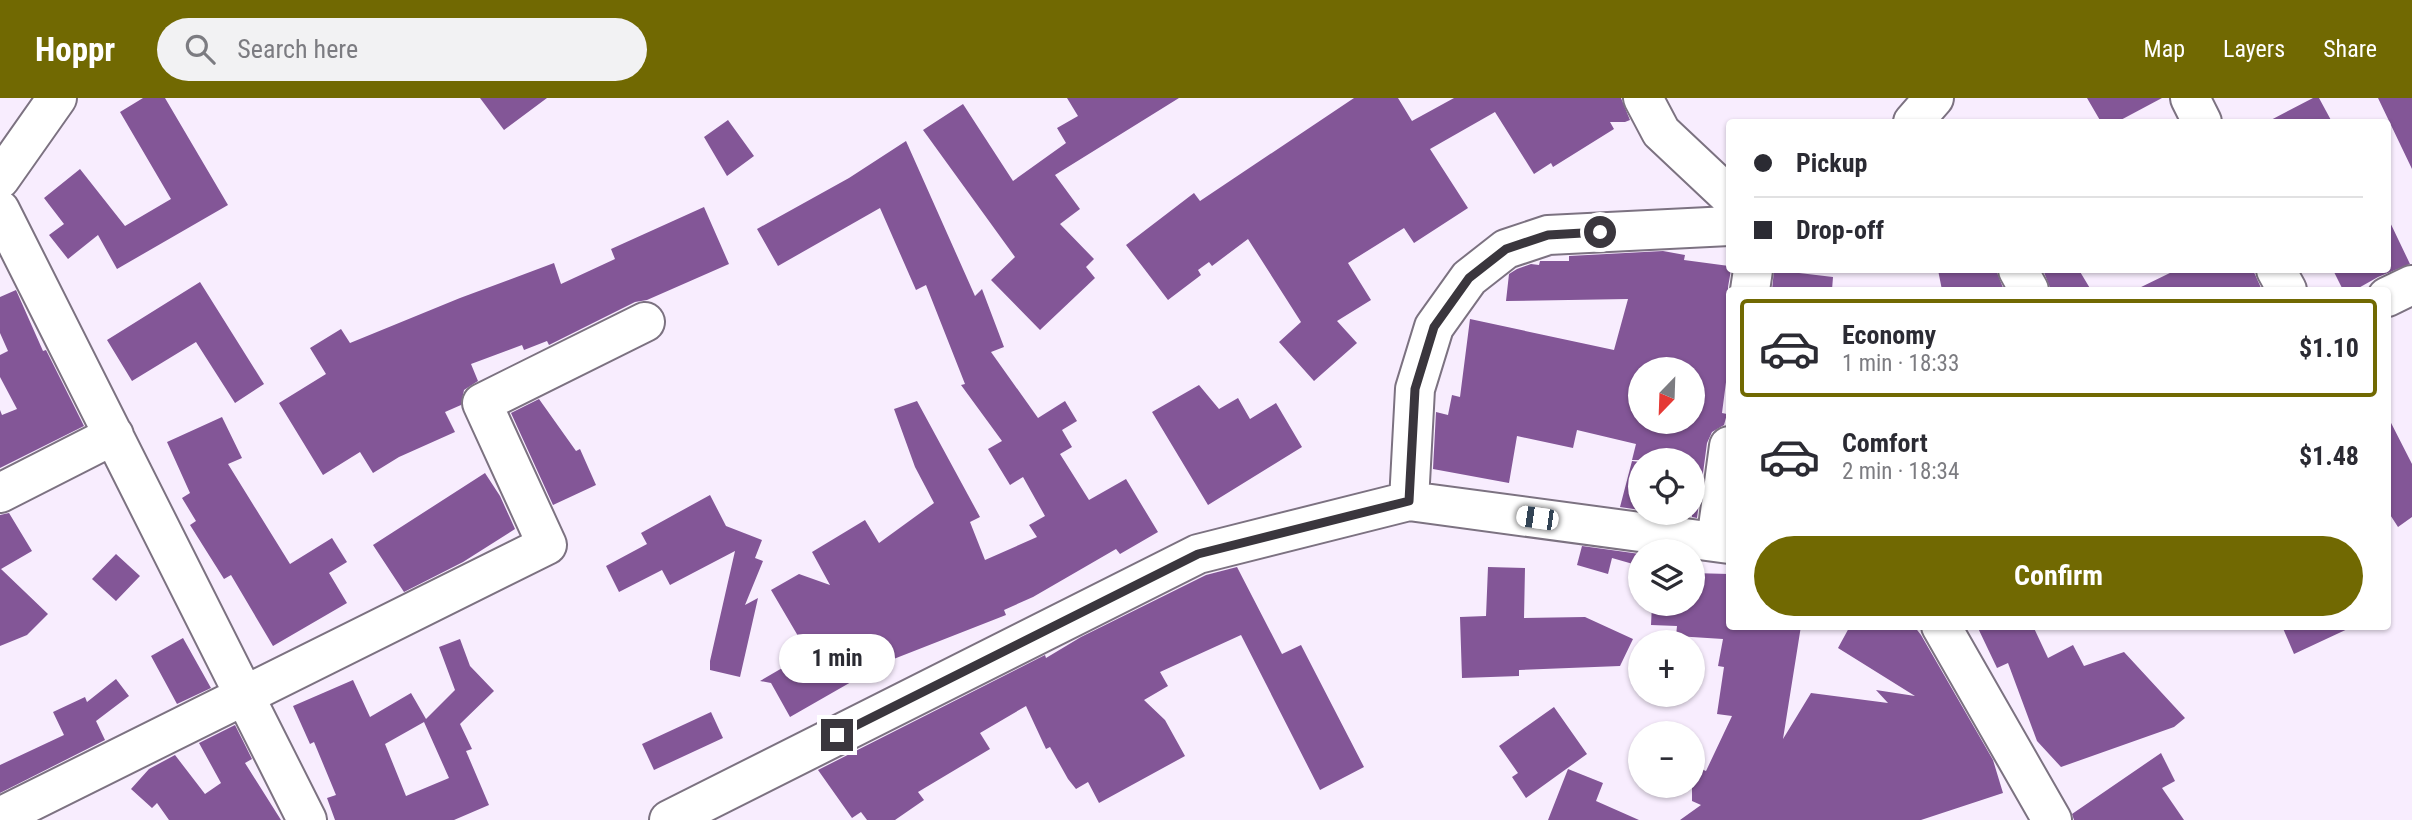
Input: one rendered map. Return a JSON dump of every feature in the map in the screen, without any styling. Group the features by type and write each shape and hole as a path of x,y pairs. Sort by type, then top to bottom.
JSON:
{"street":[{"path":"0,179 57,98"},
{"path":"1643,98 1661,132 1726,193"},
{"path":"2190,98 2200,119"},
{"path":"0,210 307,820"},
{"path":"1409,501 1415,389 1434,327 1469,278 1506,249 1548,235 1726,226"},
{"path":"2391,295 2412,285"},
{"path":"0,817 547,545 482,403 645,322"},
{"path":"0,493 114,435"},
{"path":"669,820 1198,554 1409,501 1722,543 1726,488"},
{"path":"1943,630 2052,820"}],"building":[{"path":"143,98 165,98 228,205 117,269 98,235 68,259 49,235 64,224 44,198 80,169 125,226 171,199 120,112"},
{"path":"480,98 547,98 504,130"},
{"path":"1067,98 1179,98 1055,175 1080,209 1060,224 1094,259 1086,267 1095,278 1040,330 991,280 1015,257 923,130 963,104 1013,181 1066,143 1057,128 1078,116"},
{"path":"1354,98 1398,98 1412,121 1454,98 1621,98 1630,120 1610,122 1614,129 1553,167 1551,163 1534,174 1495,112 1430,149 1468,208 1414,243 1404,228 1348,263 1371,300 1337,321 1357,343 1314,381 1279,342 1301,322 1248,239 1212,266 1209,262 1198,270 1201,275 1168,300 1126,245 1194,193 1200,201"},
{"path":"2087,98 2162,98 2123,119 2099,119"},
{"path":"2313,98 2319,98 2330,119 2273,119"},
{"path":"2378,98 2412,98 2412,169 2391,125 2391,119 2388,119"},
{"path":"728,120 754,156 727,176 704,137"},
{"path":"906,141 975,296 982,289 1004,347 991,352 1038,418 1065,401 1077,421 1062,430 1072,447 1060,454 1089,500 1126,479 1158,532 1120,554 1116,549 1033,597 1004,610 1006,615 886,662 790,717 771,683 760,681 808,653 771,590 799,574 830,585 812,552 865,520 879,543 934,503 915,467 894,409 917,401 980,517 970,522 985,560 1037,537 1029,525 1045,516 1023,477 1010,485 988,449 1002,441 961,385 965,384 926,285 916,290 880,208 778,266 757,229 849,178"},
{"path":"704,207 729,264 647,300 635,302 549,345 547,341 524,350 522,345 471,364 478,381 464,390 461,405 445,412 455,432 399,457 373,473 360,452 323,475 279,403 326,374 310,348 341,329 350,343 554,263 561,284 615,259 611,249"},
{"path":"2391,224 2410,264 2391,272"},
{"path":"1663,251 1685,255 1684,260 1726,266 1726,273 1730,273 1726,287 1726,382 1722,413 1726,414 1726,418 1724,425 1712,432 1705,458 1705,448 1635,448 1636,444 1577,430 1573,448 1517,436 1509,483 1433,469 1436,412 1448,415 1452,395 1460,397 1470,319 1614,350 1628,299 1506,301 1509,274 1531,264 1539,265 1540,261 1569,261 1569,256"},
{"path":"1774,273 1833,277 1832,287 1772,287"},
{"path":"1939,273 1997,273 2003,287 1941,287"},
{"path":"2044,273 2081,273 2089,287 2050,287"},
{"path":"2170,273 2254,273 2261,287 2141,287"},
{"path":"2334,273 2388,273 2360,287 2342,287"},
{"path":"200,282 264,384 235,403 196,342 132,381 107,340"},
{"path":"16,290 43,351 46,350 84,426 0,468 0,410 2,415 17,409 0,377 0,355 8,351 0,333 0,297"},
{"path":"1199,385 1219,409 1238,398 1250,419 1276,403 1302,447 1208,505 1152,412"},
{"path":"539,399 576,451 580,449 596,485 553,505 511,413"},
{"path":"222,417 242,458 228,464 290,564 332,538 347,562 329,573 347,603 273,646 231,575 224,579 190,525 196,521 182,498 190,493 167,442"},
{"path":"2391,423 2412,464 2412,517 2398,527 2391,516"},
{"path":"485,473 500,496 515,529 463,562 404,592 373,545"},
{"path":"1628,476 1628,508 1620,507"},
{"path":"710,495 726,526 762,540 755,558 763,561 745,605 758,598 740,677 710,670 735,551 670,585 662,570 619,592 606,566 647,544 641,533"},
{"path":"9,513 32,551 1,569 48,614 27,635 0,646 0,515"},
{"path":"1582,546 1628,552 1628,563 1612,558 1608,574 1577,565"},
{"path":"116,554 140,576 116,601 92,579"},
{"path":"1237,567 1282,654 1301,645 1364,767 1320,790 1241,635 1160,672 1168,686 1144,700 1165,720 1185,756 1099,803 1088,782 1076,789 1068,779 1050,747 1046,749 1026,706 980,733 990,749 918,792 924,800 895,820 867,820 861,812 852,818 818,770 1045,655 1046,658 1081,637 1206,575"},
{"path":"1488,567 1525,568 1524,618 1585,617 1628,637 1628,649 1620,666 1519,670 1519,676 1462,678 1460,617 1486,616"},
{"path":"1705,573 1726,574 1726,630 1800,630 1783,739 1811,693 1888,703 1876,690 1915,696 1838,648 1848,630 1917,630 1993,760 2003,793 1921,820 1680,820 1701,805 1692,801 1692,798 1705,798 1705,771 1732,716 1717,714 1724,667 1718,666 1723,639 1705,638 1705,630 1677,630 1677,626 1651,625 1651,616 1705,616"},
{"path":"1979,630 2035,630 2048,658 2073,645 2084,666 2124,652 2185,718 2174,727 2061,767 2037,741 2008,663 1997,668"},
{"path":"2284,630 2345,630 2294,654"},
{"path":"183,638 211,688 177,704 151,656"},
{"path":"460,639 470,666 494,691 460,724 472,749 466,751 489,805 454,820 335,820 327,798 336,795 314,742 310,744 293,706 353,680 370,717 411,693 426,719 455,690 439,647","holes":["424,722 449,778 406,796 385,744"]},
{"path":"116,679 129,696 96,721 105,740 0,793 0,765 64,735 53,712 85,697 87,702"},
{"path":"1554,707 1587,754 1526,798 1512,777 1518,773 1499,746"},
{"path":"711,712 723,738 654,770 642,744"},
{"path":"235,725 252,759 245,763 281,820 169,820 157,803 152,808 131,789 149,769 175,755 205,794 221,783 199,743"},
{"path":"2161,753 2175,781 2162,788 2184,820 2074,820 2072,814"},
{"path":"1568,769 1603,783 1596,801 1639,820 1548,820"}],"route":[{"path":"837,735 1198,554 1409,501 1415,389 1434,327 1469,278 1506,249 1548,235 1600,232"}]}
